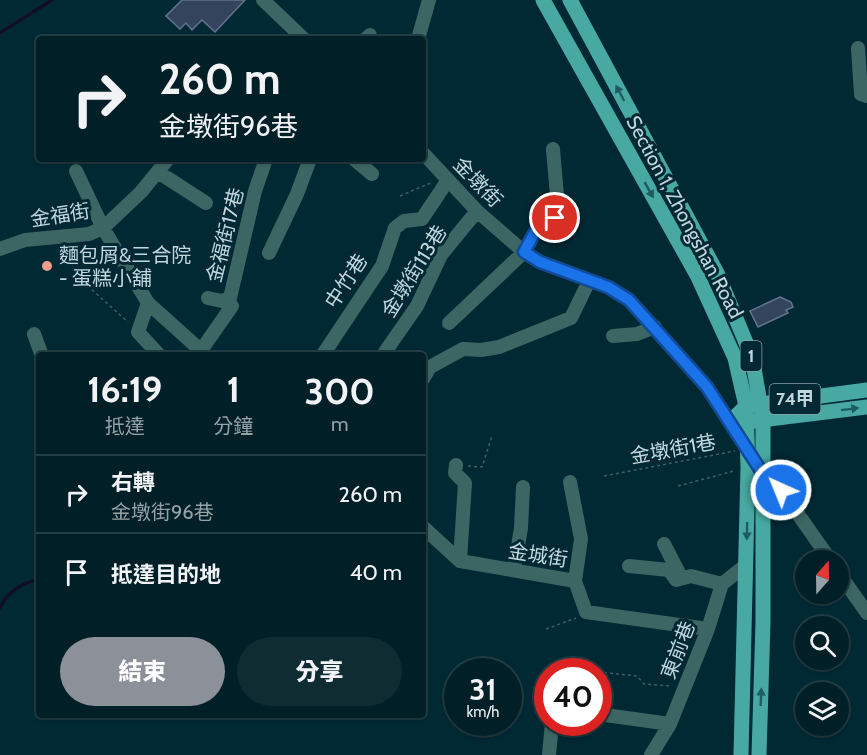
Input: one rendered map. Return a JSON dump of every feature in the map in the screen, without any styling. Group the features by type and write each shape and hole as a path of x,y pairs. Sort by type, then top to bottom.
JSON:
{"main road":[{"name":"Section 1, Zhongshan Road","path":"543,0 697,275 735,357 746,413 748,467 741,755"},
{"name":"Section 1, Zhongshan Road","path":"570,0 717,273 752,357 763,420 759,755"},
{"name":"74甲","path":"730,422 762,404 867,390"},
{"name":"74甲","path":"746,413 763,420 867,407"}],"street":[{"path":"263,0 301,36"},
{"path":"419,36 429,0"},
{"path":"858,48 859,86 861,94 867,96"},
{"path":"449,323 524,252 540,223 555,218 557,196 553,148"},
{"name":"金墩街","path":"426,156 477,211 524,252 540,262 608,287 629,300 707,387 763,474 781,490 823,550"},
{"name":"金福街","path":"0,249 25,240 89,234 103,228 166,162"},
{"name":"金福街17巷","path":"208,298 222,301 230,297 255,191 265,162"},
{"path":"269,253 297,195 309,162"},
{"path":"358,162 372,174"},
{"path":"76,171 103,228 148,303 204,352 232,306"},
{"path":"158,172 206,203"},
{"name":"中竹巷","path":"325,352 382,266 395,228 404,221 422,219 446,178"},
{"name":"金墩街113巷","path":"385,352 417,306 441,255 477,211"},
{"path":"426,374 430,367 463,349 481,350 499,346 570,318 589,281"},
{"path":"148,303 138,332 156,352"},
{"path":"613,336 637,334 655,327"},
{"path":"34,334 41,352"},
{"path":"456,465 455,473 465,483 460,561"},
{"path":"570,482 581,539 575,581"},
{"path":"514,570 521,528 523,487"},
{"path":"426,530 460,561"},
{"path":"664,544 681,577"},
{"name":"金城街","path":"460,561 575,581 584,609"},
{"path":"629,566 669,570 676,580 691,576 722,584 746,566"},
{"name":"東前巷","path":"651,755 669,724 708,629 722,584"},
{"path":"849,588 867,613"},
{"path":"584,609 586,612 708,629"},
{"path":"612,716 669,724"},
{"path":"549,755 551,736"}],"path":[{"path":"400,196 446,178"},
{"path":"67,235 82,281 138,332"},
{"path":"456,465 482,467 492,436"},
{"name":"金墩街1巷","path":"604,476 747,449"},
{"path":"678,486 748,467"},
{"path":"546,629 573,621 584,609"},
{"path":"612,673 637,676 644,684 684,687"}],"building":[{"path":"182,0 245,0 215,32 202,20 192,30 186,23 180,29 166,16"},
{"path":"780,297 791,302 793,307 786,310 788,313 758,327 750,311"}],"waterway":[{"path":"0,33 52,0"},
{"path":"0,608 14,590 36,580"}],"place":[{"name":"麵包屑&三合院 - 蛋糕小舖","path":"47,266"}],"route":[{"path":"555,218 540,223 524,252 540,262 608,287 629,300 707,387 763,474 781,490"}]}
